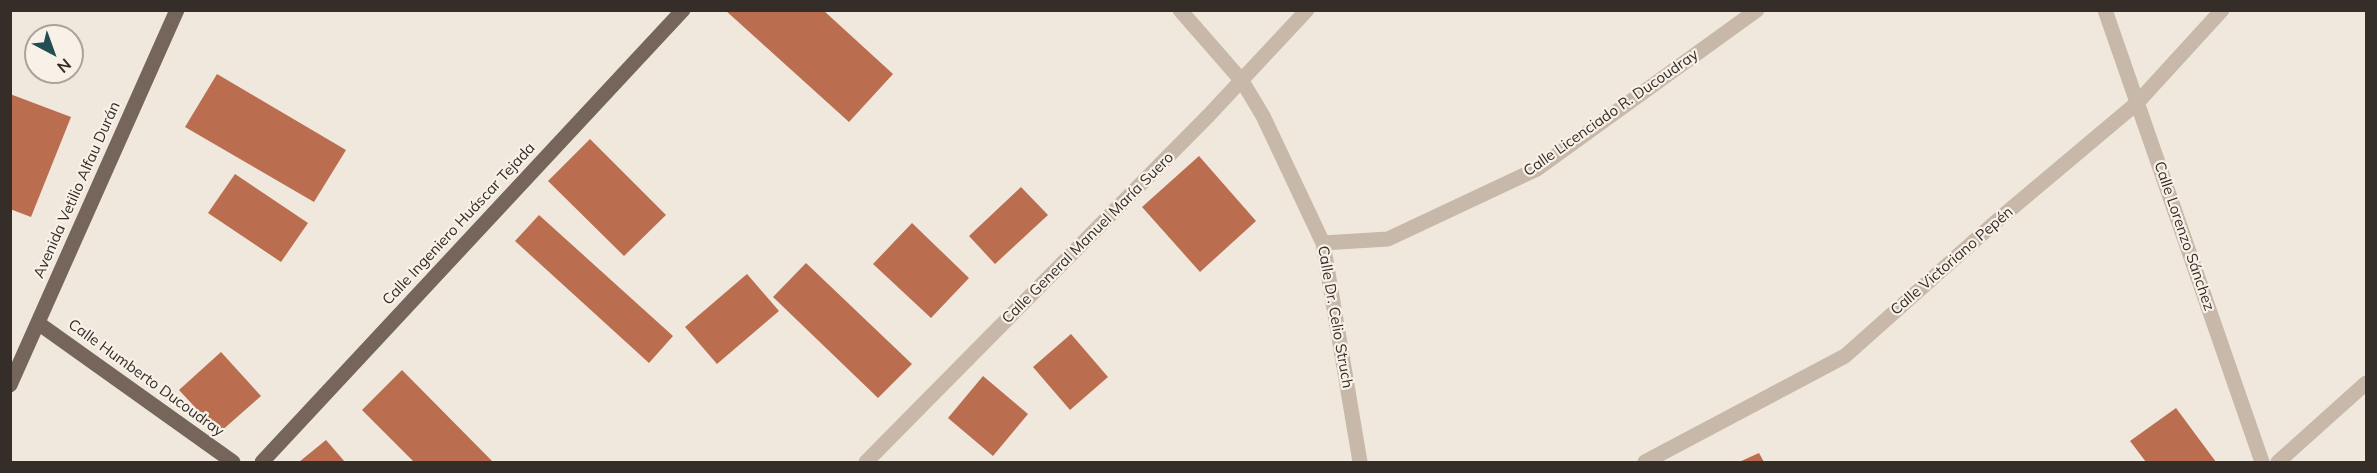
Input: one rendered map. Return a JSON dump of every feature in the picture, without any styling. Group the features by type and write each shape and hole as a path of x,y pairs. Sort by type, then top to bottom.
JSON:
{"main road":[{"name":"Avenida Vetilio Alfau Durán","path":"10,385 177,10"},
{"name":"Calle Ingeniero Huáscar Tejada","path":"262,462 683,10"},
{"name":"Calle Humberto Ducoudray","path":"38,323 233,462"}],"street":[{"name":"Calle Dr. Celio Struch","path":"1180,10 1242,81 1263,116 1323,243 1360,462"},
{"name":"Calle General Manuel María Suero","path":"866,462 1242,81 1307,10"},
{"name":"Calle Licenciado R. Ducoudray","path":"1323,243 1388,239 1537,169 1757,10"},
{"name":"Calle Lorenzo Sánchez","path":"2105,10 2262,462"},
{"name":"Calle Victoriano Pepén","path":"1646,462 1845,356 1999,219 2137,103 2222,10"},
{"path":"2278,462 2367,383"}],"building":[{"path":"725,10 823,10 893,74 849,122"},
{"path":"217,74 346,150 314,202 185,127"},
{"path":"10,94 71,117 31,217 10,209"},
{"path":"590,139 666,215 624,256 548,181"},
{"path":"1199,156 1256,221 1200,272 1142,207"},
{"path":"235,174 308,223 281,262 208,213"},
{"path":"1021,187 1048,215 995,264 969,236"},
{"path":"539,215 673,336 649,363 515,241"},
{"path":"912,223 969,278 931,318 873,264"},
{"path":"806,263 912,364 878,398 773,297"},
{"path":"747,274 779,311 717,364 685,327"},
{"path":"1071,334 1108,377 1070,410 1033,367"},
{"path":"221,352 261,396 219,433 179,390"},
{"path":"402,370 493,462 414,462 362,410"},
{"path":"983,376 1028,414 993,456 948,418"},
{"path":"2176,408 2216,462 2146,462 2130,441"},
{"path":"326,440 345,462 299,462"},
{"path":"1759,453 1764,462 1739,462"}]}
